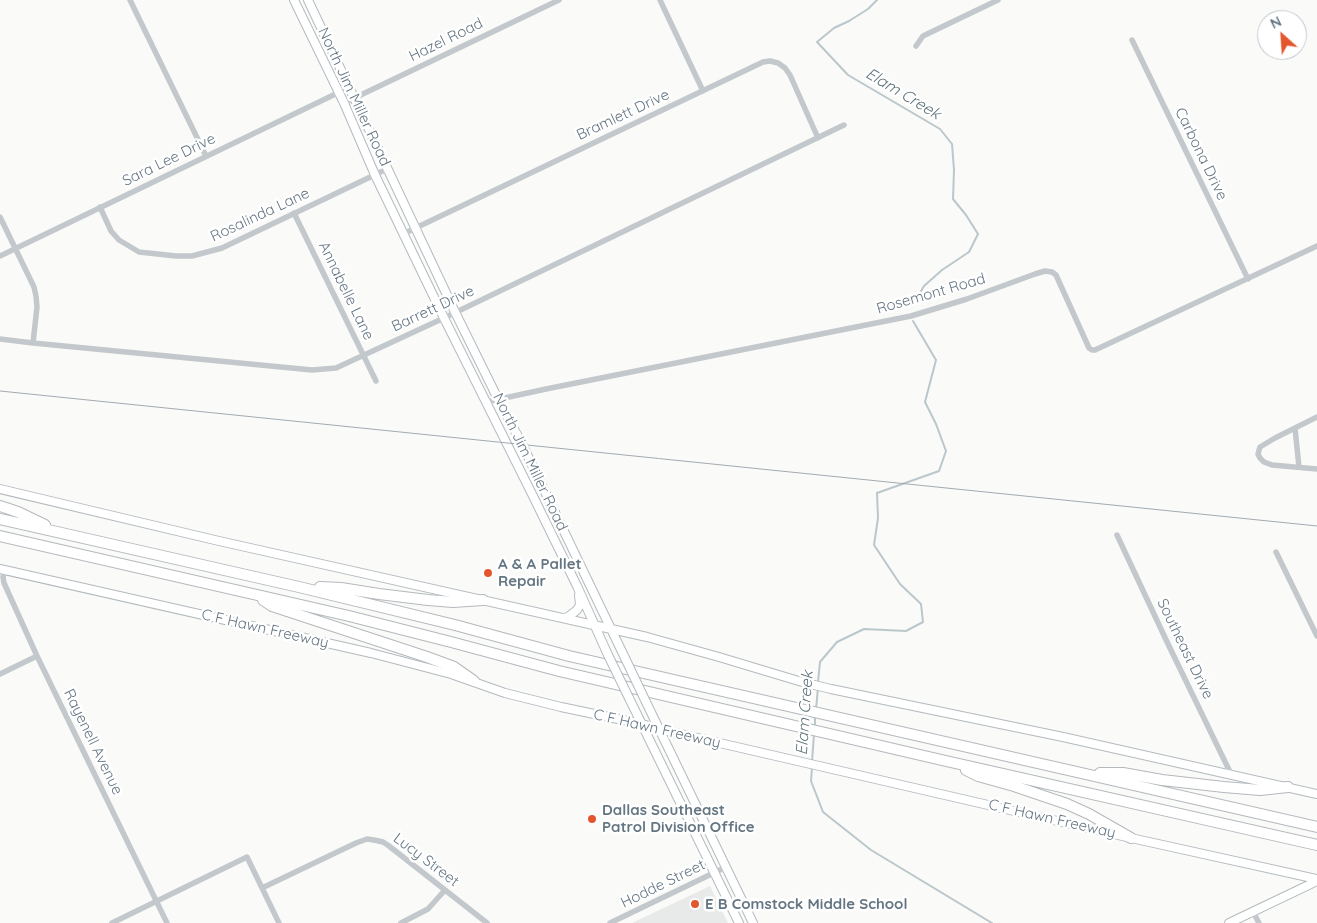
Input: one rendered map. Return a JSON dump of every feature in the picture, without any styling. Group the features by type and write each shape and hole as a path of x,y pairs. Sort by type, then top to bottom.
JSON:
{"highway":[{"path":"0,506 18,512 57,532"},
{"path":"0,519 299,587 455,625 570,656 1317,827"},
{"name":"C F Hawn Freeway","path":"0,536 442,639 559,671 1317,845"},
{"path":"299,587 341,588 453,602 483,600"},
{"path":"254,594 272,606 454,667 474,681"},
{"path":"946,761 978,776 1067,804 1131,838"},
{"path":"1079,773 1123,773 1162,780 1260,790 1288,787"}],"main road":[{"name":"North Jim Miller Road","path":"294,0 339,92 403,234 577,586 608,655 739,923"},
{"name":"North Jim Miller Road","path":"308,0 415,228 498,399 522,444 753,923"},
{"path":"0,489 209,539 611,628 674,644 802,682 1063,737 1317,794"},
{"name":"C F Hawn Freeway","path":"2,569 371,653 451,674 505,693 561,707 1317,880"},
{"path":"564,618 574,613 580,605 577,586"},
{"path":"666,775 678,768"},
{"path":"688,820 700,815"},
{"path":"1229,923 1317,880"}],"street":[{"path":"130,0 206,156"},
{"name":"Hazel Road","path":"344,103 559,0"},
{"path":"668,0 660,2 704,91"},
{"path":"916,46 923,36 998,0"},
{"name":"Carbona Drive","path":"1132,40 1248,279"},
{"name":"Bramlett Drive","path":"403,234 763,62 778,63 790,74 818,138"},
{"name":"Sara Lee Drive","path":"0,256 350,87"},
{"name":"Barrett Drive","path":"0,339 312,370 336,368 844,125"},
{"name":"Rosalinda Lane","path":"100,207 111,231 119,240 139,252 192,256 222,248 388,169"},
{"name":"Annabelle Lane","path":"294,213 376,381"},
{"path":"0,217 34,287 37,307 33,343"},
{"name":"Rosemont Road","path":"486,402 911,316 1045,272 1052,272 1056,275 1089,348 1095,350 1317,246"},
{"path":"1317,417 1260,447 1258,454 1264,462 1272,465 1317,469"},
{"path":"1295,428 1299,467"},
{"name":"Southeast Drive","path":"1117,535 1231,774"},
{"path":"1276,552 1317,636"},
{"name":"Rayenell Avenue","path":"2,569 4,582 37,656 167,923"},
{"path":"0,674 37,656"},
{"name":"Lucy Street","path":"262,888 356,843 374,840 389,846 487,923"},
{"path":"112,923 247,857 279,923"},
{"name":"Hodde Street","path":"610,923 726,867"},
{"path":"401,923 428,909 445,890"},
{"path":"1254,912 1259,923"}],"shaded area":[{"name":"E B Comstock Middle School","path":"710,886 728,923 632,923"}],"waterway":[{"name":"Elam Creek","path":"877,0 868,9 834,28 817,42 848,75 940,129 952,144 954,170 953,199 978,234 969,252 942,270 924,286 913,305"},
{"name":"Elam Creek","path":"818,682 820,662 837,642 864,629 906,631 923,622 921,604 900,584 874,545 878,518 877,493 939,471 946,451 925,402 936,360 913,321"},
{"name":"Elam Creek","path":"816,710 818,687"},
{"name":"Elam Creek","path":"815,717 815,727"},
{"name":"Elam Creek","path":"812,762 814,734"},
{"name":"Elam Creek","path":"812,767 811,781 823,812 871,850 992,923"}],"tram line":[{"path":"0,391 1317,526"}],"place":[{"name":"A & A Pallet Repair","path":"488,573"},
{"name":"Dallas Southeast Patrol Division Office","path":"592,819"},
{"name":"E B Comstock Middle School","path":"695,904"}]}
